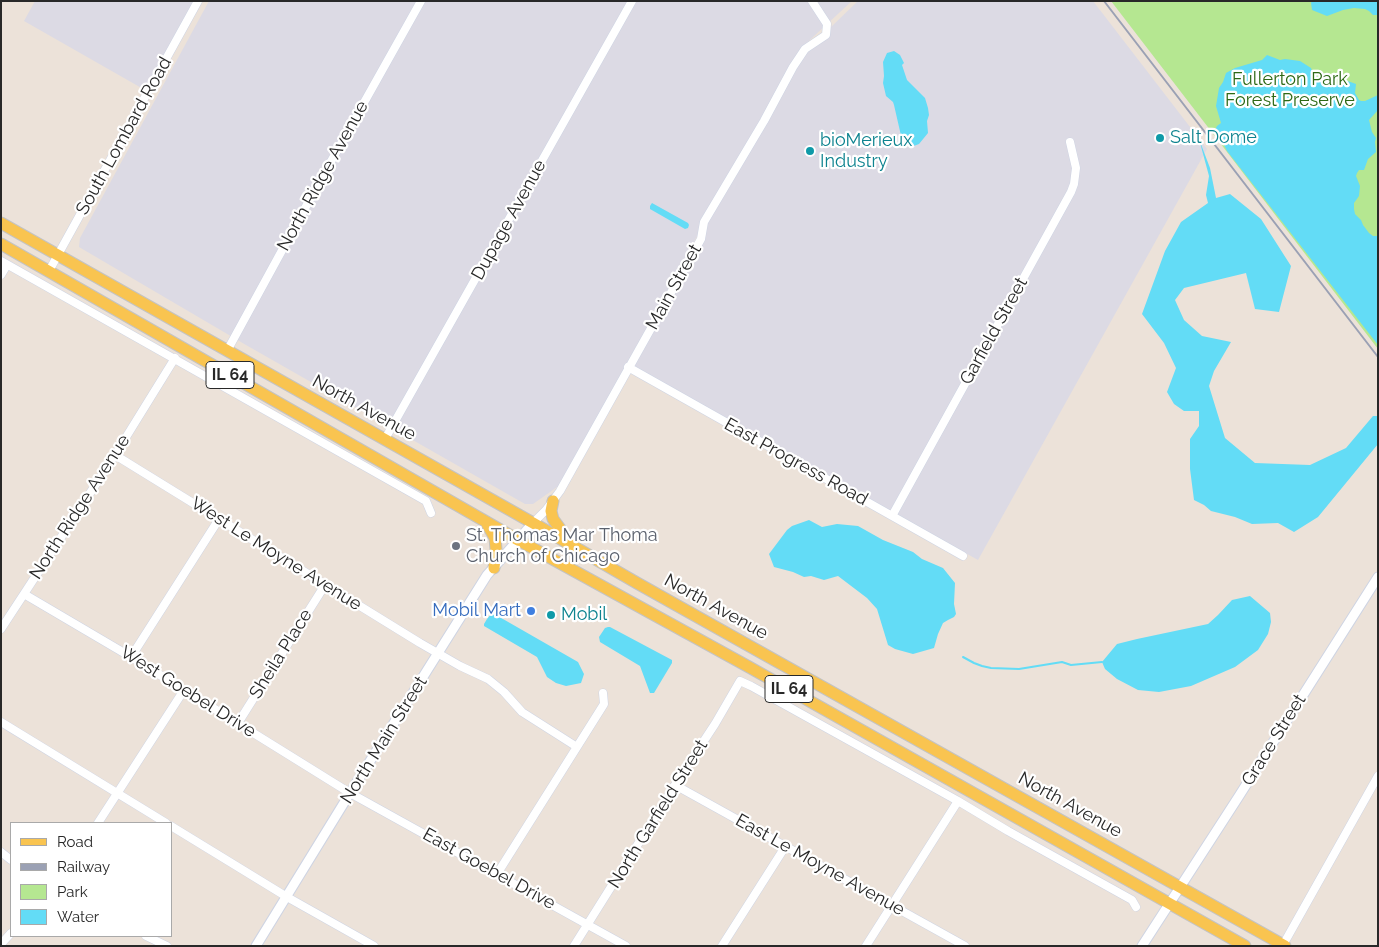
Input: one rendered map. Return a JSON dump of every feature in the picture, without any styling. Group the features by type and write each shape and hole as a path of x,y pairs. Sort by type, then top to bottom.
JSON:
{"main road":[{"name":"North Avenue","path":"1,223 59,254 637,583 1284,945"},
{"name":"North Avenue","path":"1,244 518,540 749,667 1245,946"},
{"path":"553,501 551,511 553,519 575,547"},
{"path":"485,521 495,538 494,568"}],"street":[{"name":"South Lombard Road","path":"49,271 198,1"},
{"name":"North Ridge Avenue","path":"227,351 421,1"},
{"name":"Dupage Avenue","path":"385,439 632,1"},
{"name":"Main Street","path":"518,540 560,491 701,239 704,222 761,126 793,67 804,49 826,35 827,24 812,1"},
{"name":"Garfield Street","path":"892,516 1071,192 1076,168 1070,142"},
{"path":"1,275 4,263 426,501 431,513"},
{"name":"North Ridge Avenue","path":"1,629 115,455 175,358"},
{"name":"East Progress Road","path":"628,367 963,556"},
{"name":"West Le Moyne Avenue","path":"115,455 438,654"},
{"path":"131,657 219,519"},
{"name":"North Main Street","path":"256,946 487,575 518,540"},
{"name":"Grace Street","path":"1142,946 1377,580"},
{"name":"Sheila Place","path":"238,723 325,584"},
{"name":"West Goebel Drive","path":"24,594 131,657 350,793"},
{"path":"438,654 488,679 504,692 522,712 577,747"},
{"name":"North Garfield Street","path":"574,946 715,724 740,681 958,801"},
{"path":"99,822 184,690"},
{"path":"497,874 604,704 603,693"},
{"path":"1,722 164,822"},
{"path":"1284,945 1378,776"},
{"name":"East Le Moyne Avenue","path":"675,785 964,946"},
{"name":"East Goebel Drive","path":"350,793 626,946"},
{"path":"866,946 958,801 1132,900 1136,907"},
{"path":"172,827 287,897 374,946"},
{"path":"722,946 786,847"},
{"path":"1,944 10,933"},
{"path":"148,937 167,946"}],"shaded area":[{"path":"35,1 194,1 145,90 24,21"},
{"path":"209,1 852,1 800,49 560,485 533,504 525,504 246,345 79,247 80,238"},
{"path":"858,1 1093,1 1207,149 978,560 631,367 707,221 806,51"}],"green space":[{"name":"Fullerton Park Forest Preserve","path":"1111,1 1378,1 1378,349 1204,122"}],"water":[{"path":"1312,1 1378,1 1378,15 1373,15 1365,9 1354,8 1327,16 1312,10"},
{"path":"894,51 900,55 904,63 902,65 907,80 925,98 928,108 928,133 919,144 911,147 903,143 893,102 886,96 883,83 883,62 887,53"},
{"path":"1267,55 1280,60 1300,61 1311,68 1314,76 1327,85 1331,83 1338,85 1340,81 1345,80 1356,84 1355,93 1361,101 1378,95 1378,110 1369,120 1372,132 1376,138 1376,152 1368,159 1364,170 1359,170 1357,173 1356,176 1360,186 1359,196 1354,203 1354,209 1355,214 1369,233 1373,236 1378,236 1378,345 1227,151 1223,143 1223,135 1214,132 1221,123 1216,106 1219,88 1226,73 1235,68 1262,60"},
{"path":"1199,139 1210,168 1216,198 1230,194 1261,219 1291,266 1279,312 1255,309 1246,273 1184,288 1175,300 1184,320 1202,336 1231,342 1214,371 1209,386 1225,438 1255,463 1310,465 1346,448 1373,416 1378,416 1378,444 1318,517 1294,532 1278,523 1252,524 1235,517 1211,511 1194,500 1190,469 1190,439 1199,426 1199,411 1184,411 1174,404 1167,392 1176,368 1164,343 1142,314 1165,251 1181,222 1208,203 1206,195 1209,176"},
{"path":"652,203 688,223 688,228 685,229 650,209"},
{"path":"809,520 822,527 837,524 858,526 943,568 955,583 954,604 956,614 943,623 934,648 913,654 888,645 877,609 867,598 838,576 824,580 811,576 804,577 774,567 769,554 787,530 792,526"},
{"path":"1250,596 1270,613 1271,622 1268,634 1258,650 1235,667 1191,686 1159,692 1138,690 1117,679 1105,669 1102,662 1117,644 1208,624 1232,600"},
{"path":"491,614 496,615 578,662 584,674 581,683 566,686 556,683 547,677 537,657 484,626"},
{"path":"608,627 672,660 654,693 650,693 640,666 600,642 599,637 605,628"}],"waterway":[{"path":"963,657 974,663 991,668 1019,669 1062,662 1071,665 1102,662"}],"railway":[{"path":"1104,1 1378,357"}],"place":[{"name":"Salt Dome","path":"1160,138"},
{"name":"bioMerieux Industry","path":"810,151"},
{"name":"St. Thomas Mar Thoma Church of Chicago","path":"456,546"},
{"name":"Mobil Mart","path":"531,611"},
{"name":"Mobil","path":"551,615"}]}
